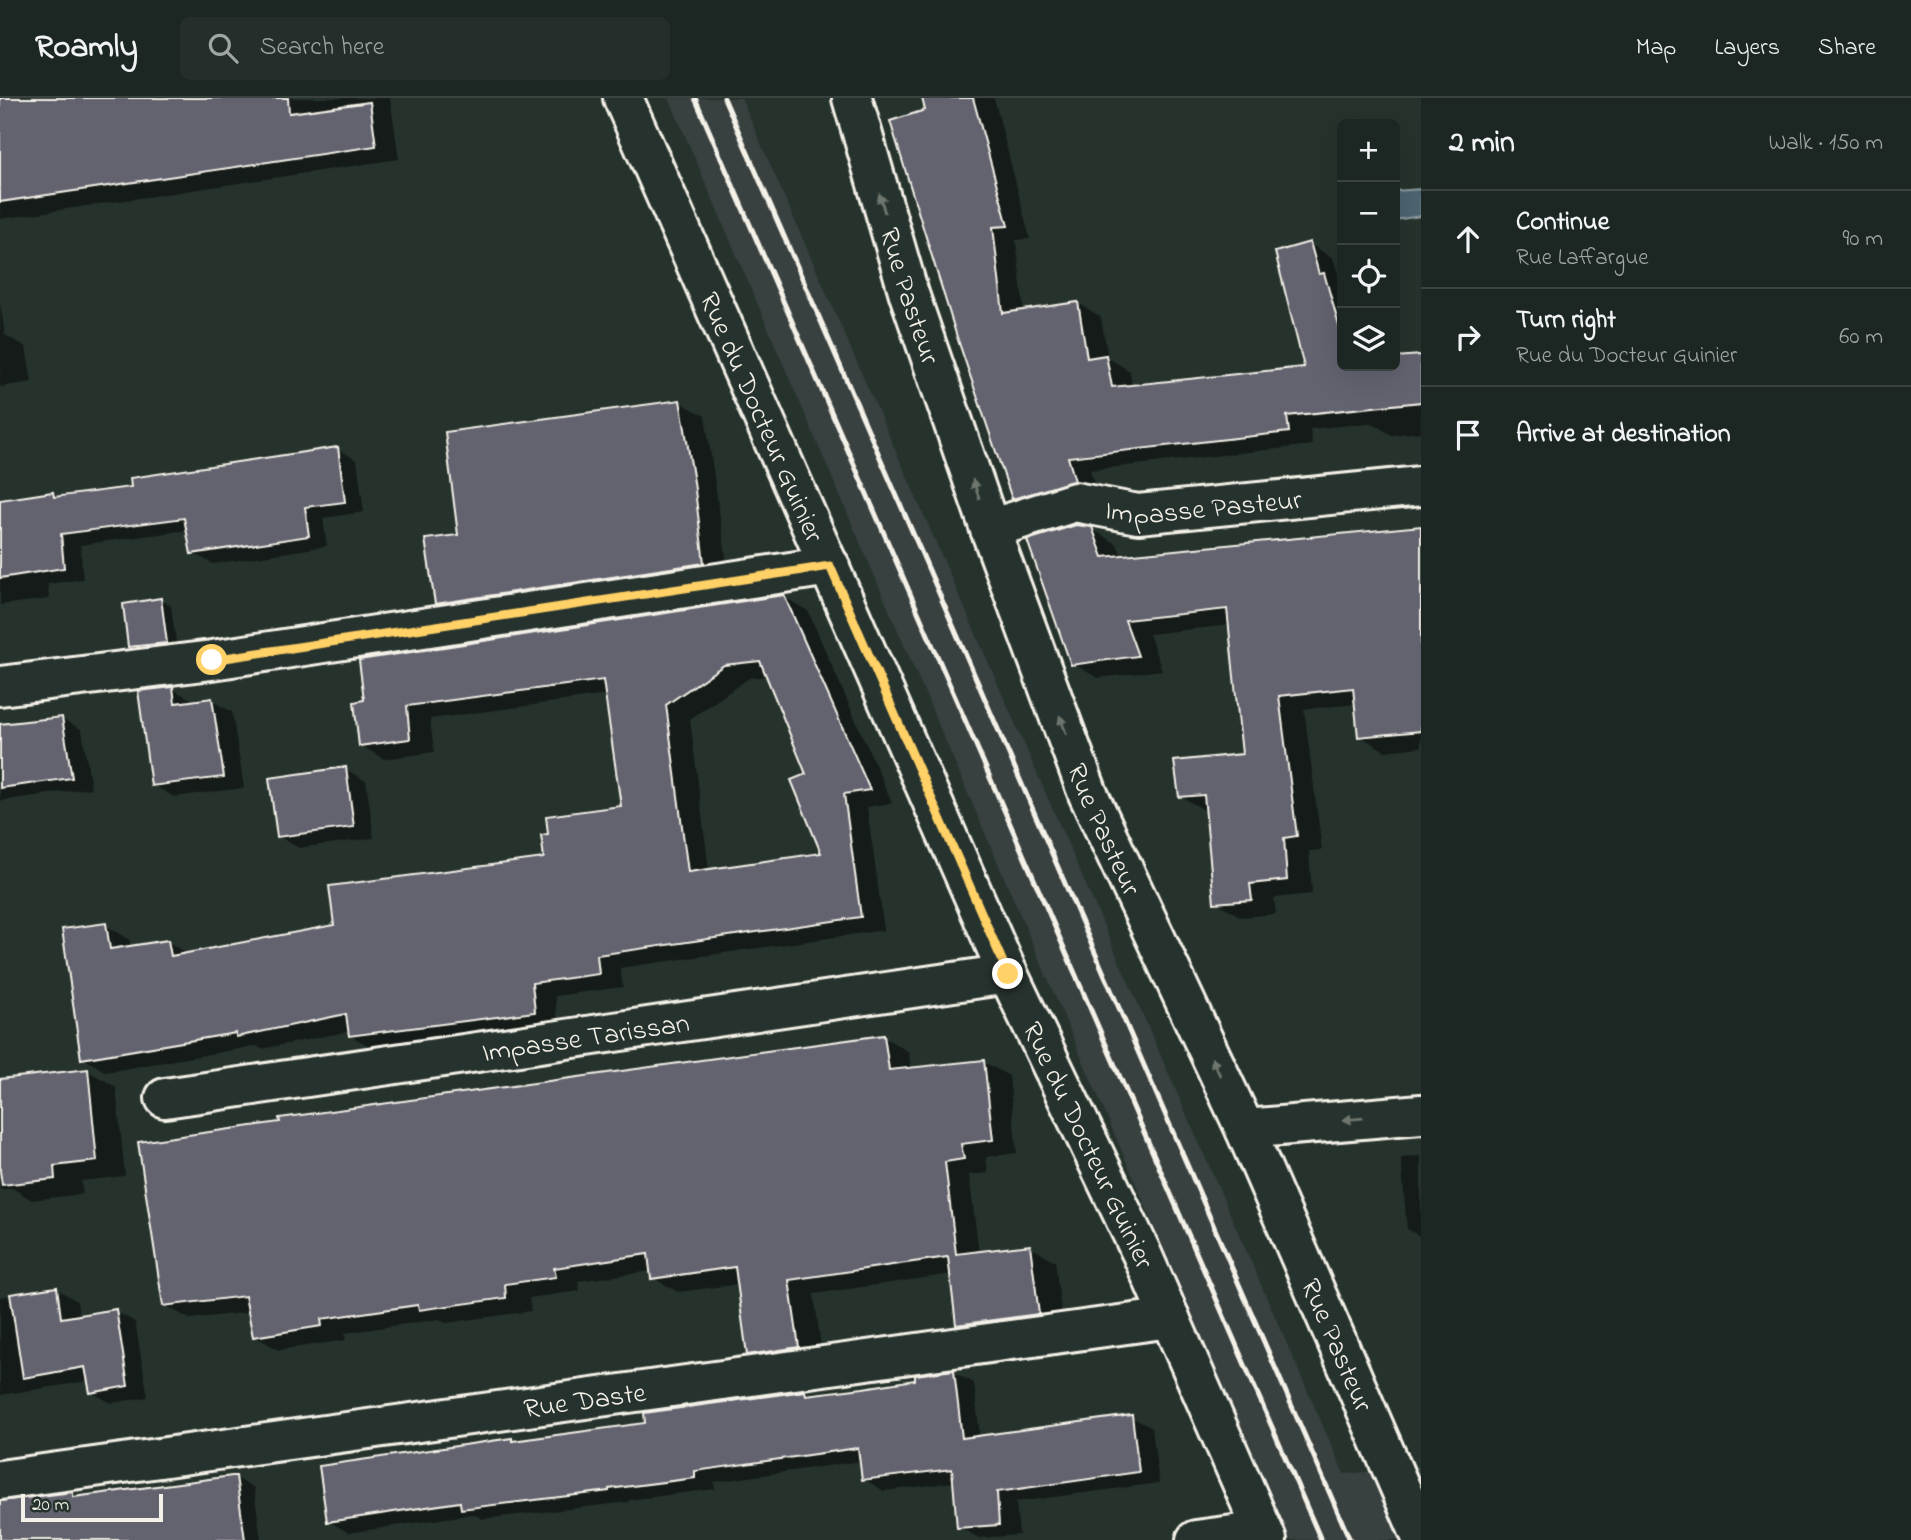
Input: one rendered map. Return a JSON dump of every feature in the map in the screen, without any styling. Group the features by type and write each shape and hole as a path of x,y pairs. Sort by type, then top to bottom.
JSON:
{"street":[{"name":"Rue du Docteur Guinier","path":"623,98 1008,974 1141,1252 1265,1535"},
{"name":"Rue Pasteur","path":"852,98 909,294 990,529 1088,794 1245,1129 1421,1536"},
{"name":"Impasse Pasteur","path":"990,529 1075,502 1138,514 1421,486"},
{"path":"0,686 212,660 830,566"},
{"name":"Impasse Tarissan","path":"165,1098 1008,974"},
{"path":"1245,1129 1421,1114"},
{"name":"Rue Daste","path":"0,1479 1170,1318"},
{"path":"1196,1540 1265,1535"}],"shaded area":[{"path":"669,98 741,98 1344,1474 1421,1467 1421,1540 1289,1540"}],"water":[{"path":"1421,189 1421,216 1400,219 1400,191"}],"building":[{"path":"0,98 288,98 289,113 370,102 376,146 0,202"},
{"path":"922,98 973,98 1008,226 993,227 1003,313 1078,302 1087,358 1106,355 1112,387 1304,367 1275,252 1310,242 1319,274 1324,273 1337,318 1337,371 1400,371 1400,357 1421,355 1421,402 1287,416 1289,432 1068,457 1075,481 1012,499 957,337 890,121 925,110"},
{"path":"680,400 704,563 435,604 425,539 458,535 445,432"},
{"path":"338,447 345,502 305,507 309,536 191,554 184,518 61,534 64,568 0,578 0,500 53,492 54,497 131,487 130,478"},
{"path":"1076,525 1092,527 1103,557 1421,526 1421,731 1358,737 1353,688 1279,696 1297,836 1284,838 1287,880 1250,884 1252,900 1214,903 1204,795 1179,797 1174,761 1242,754 1227,609 1125,620 1138,656 1071,665 1027,540"},
{"path":"784,595 870,790 844,794 861,917 597,955 599,974 532,983 535,1012 349,1036 346,1014 236,1037 236,1033 81,1059 62,929 106,923 110,949 168,940 171,956 334,925 329,886 544,858 541,835 548,834 546,816 621,806 603,680 407,706 410,739 359,746 354,702 364,700 359,660","holes":["760,661 806,774 791,780 821,853 688,872 666,705 724,665"]},
{"path":"161,598 167,643 128,647 123,604"},
{"path":"173,687 175,703 212,698 224,777 151,786 138,691"},
{"path":"62,717 72,778 0,788 0,724"},
{"path":"346,767 354,827 277,837 269,778"},
{"path":"884,1035 889,1070 984,1060 993,1140 961,1144 964,1159 945,1162 956,1254 1030,1245 1039,1314 956,1325 948,1257 789,1280 799,1347 747,1355 735,1267 651,1279 648,1254 554,1268 556,1277 505,1284 506,1298 419,1310 418,1305 321,1319 322,1326 253,1337 245,1296 163,1306 138,1142 280,1122 279,1118"},
{"path":"88,1069 97,1161 54,1166 55,1179 2,1185 0,1079"},
{"path":"57,1287 61,1318 116,1309 128,1386 90,1393 85,1367 23,1378 10,1294"},
{"path":"954,1370 962,1438 1132,1415 1139,1472 997,1492 999,1525 957,1528 952,1469 862,1480 858,1448 695,1471 695,1478 609,1491 461,1509 460,1502 327,1522 319,1466 512,1438 512,1441 645,1423 644,1413 805,1391 806,1395 863,1388 915,1380 915,1375"},
{"path":"236,1476 245,1540 0,1540 0,1501 73,1492 73,1497"}],"railway":[{"path":"695,98 1321,1540"},
{"path":"724,98 1350,1540"}],"route":[{"path":"212,660 830,566 1008,974"}]}
